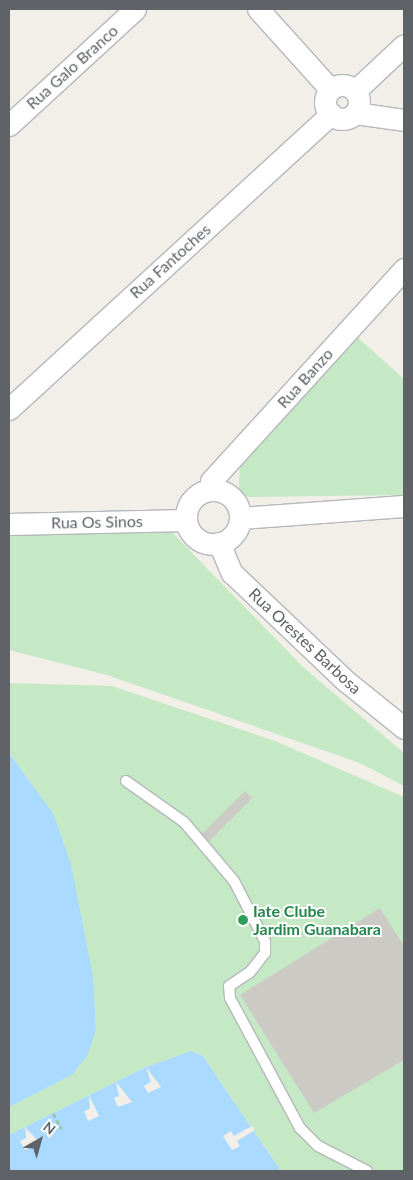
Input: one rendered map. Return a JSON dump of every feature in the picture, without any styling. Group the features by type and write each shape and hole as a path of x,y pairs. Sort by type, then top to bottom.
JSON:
{"street":[{"name":"Rua Galo Branco","path":"9,125 135,9"},
{"path":"258,9 330,89"},
{"path":"356,91 404,45"},
{"path":"330,89 341,85 356,91"},
{"path":"330,89 326,100 331,114 343,118 354,113 404,120"},
{"path":"354,113 359,102 356,91"},
{"name":"Rua Fantoches","path":"9,409 331,114"},
{"name":"Rua Banzo","path":"211,490 211,481 404,269"},
{"path":"211,490 228,495 240,518 234,534 219,543 201,542 186,520 195,496 211,490"},
{"path":"240,518 404,506"},
{"name":"Rua Os Sinos","path":"9,524 186,520"},
{"name":"Rua Orestes Barbosa","path":"219,543 232,573 347,682 404,728"}],"lane":[{"path":"126,781 184,822 234,881 265,941 265,953 250,972 229,986 230,998 300,1128 318,1146 367,1171"}],"path":[{"path":"53,1113 62,1129"}],"green space":[{"path":"355,335 404,379 404,495 247,497 239,489 240,463"},
{"path":"165,525 303,667 404,753 404,786 360,763 107,675 9,650 9,534"},
{"name":"Iate Clube Jardim Guanabara","path":"9,683 112,686 275,741 404,797 404,1171 281,1171 203,1056 191,1051 144,1068 9,1135 9,1107 72,1075 86,1056 96,1029 93,976 53,813 9,753"}],"water":[{"path":"9,753 53,813 71,864 93,976 96,1030 87,1056 72,1075 9,1107"},
{"path":"191,1051 203,1056 281,1171 9,1171 9,1135 144,1068"}],"pier":[{"path":"146,1067 161,1087 148,1093 144,1086 151,1082"},
{"path":"116,1082 132,1102 118,1107 114,1098 119,1096"},
{"path":"89,1095 99,1116 88,1121 84,1111 90,1109"},
{"path":"252,1126 255,1130 237,1141 240,1146 232,1150 223,1136 231,1131 234,1136"},
{"path":"25,1127 40,1143 25,1150 20,1141 26,1138"}],"building":[{"path":"245,791 252,798 208,842 201,835"},
{"path":"380,908 404,946 404,1060 314,1113 240,995"}],"place":[{"name":"Iate Clube Jardim Guanabara","path":"243,920"}]}
